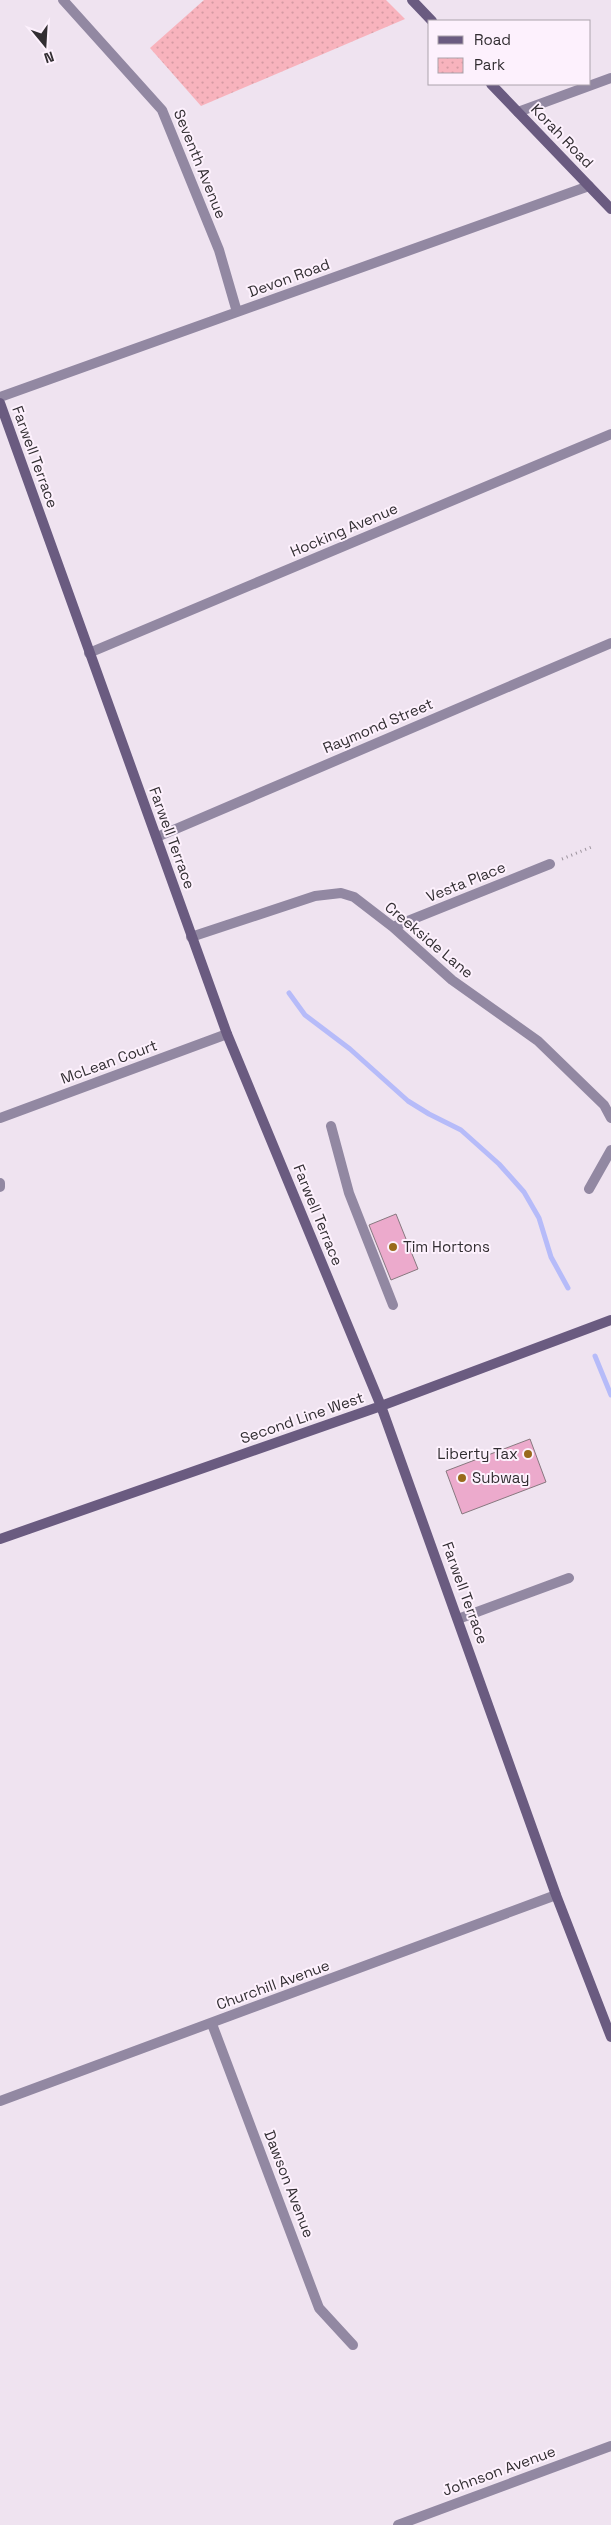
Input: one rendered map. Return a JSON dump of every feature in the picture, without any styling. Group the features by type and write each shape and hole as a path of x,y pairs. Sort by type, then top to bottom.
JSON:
{"street":[{"name":"Seventh Avenue","path":"63,0 162,110 219,250 237,312"},
{"path":"412,0 431,20"},
{"path":"518,112 611,78"},
{"name":"Korah Road","path":"492,85 611,209"},
{"name":"Devon Road","path":"0,397 588,186"},
{"name":"Farwell Terrace","path":"0,403 227,1034 381,1406 556,1895 611,2037"},
{"name":"Hocking Avenue","path":"89,653 611,434"},
{"name":"Raymond Street","path":"157,837 611,643"},
{"name":"Vesta Place","path":"393,927 550,864"},
{"name":"Creekside Lane","path":"191,937 315,896 342,893 354,897 393,927 452,980 538,1041 604,1105 611,1118"},
{"name":"McLean Court","path":"0,1118 227,1034"},
{"path":"331,1126 349,1193 393,1305"},
{"path":"589,1189 611,1150"},
{"name":"Second Line West","path":"0,1539 381,1406 611,1320"},
{"path":"458,1619 569,1578"},
{"name":"Churchill Avenue","path":"0,2101 556,1895"},
{"name":"Dawson Avenue","path":"212,2024 319,2308 353,2345"},
{"name":"Johnson Avenue","path":"398,2525 611,2446"}],"path":[{"path":"550,864 594,846"}],"green space":[{"path":"204,0 386,0 405,19 201,106 150,48"}],"building":[{"name":"Tim Hortons","path":"396,1214 418,1269 391,1280 369,1225"},
{"path":"530,1439 546,1482 462,1514 446,1471"}],"waterway":[{"path":"289,993 305,1015 350,1049 408,1101 461,1130 499,1164 524,1192 539,1218 551,1257 568,1288"},
{"path":"595,1356 611,1395"}],"place":[{"name":"Tim Hortons","path":"393,1247"},
{"name":"Liberty Tax","path":"528,1454"},
{"name":"Subway","path":"462,1478"}]}
